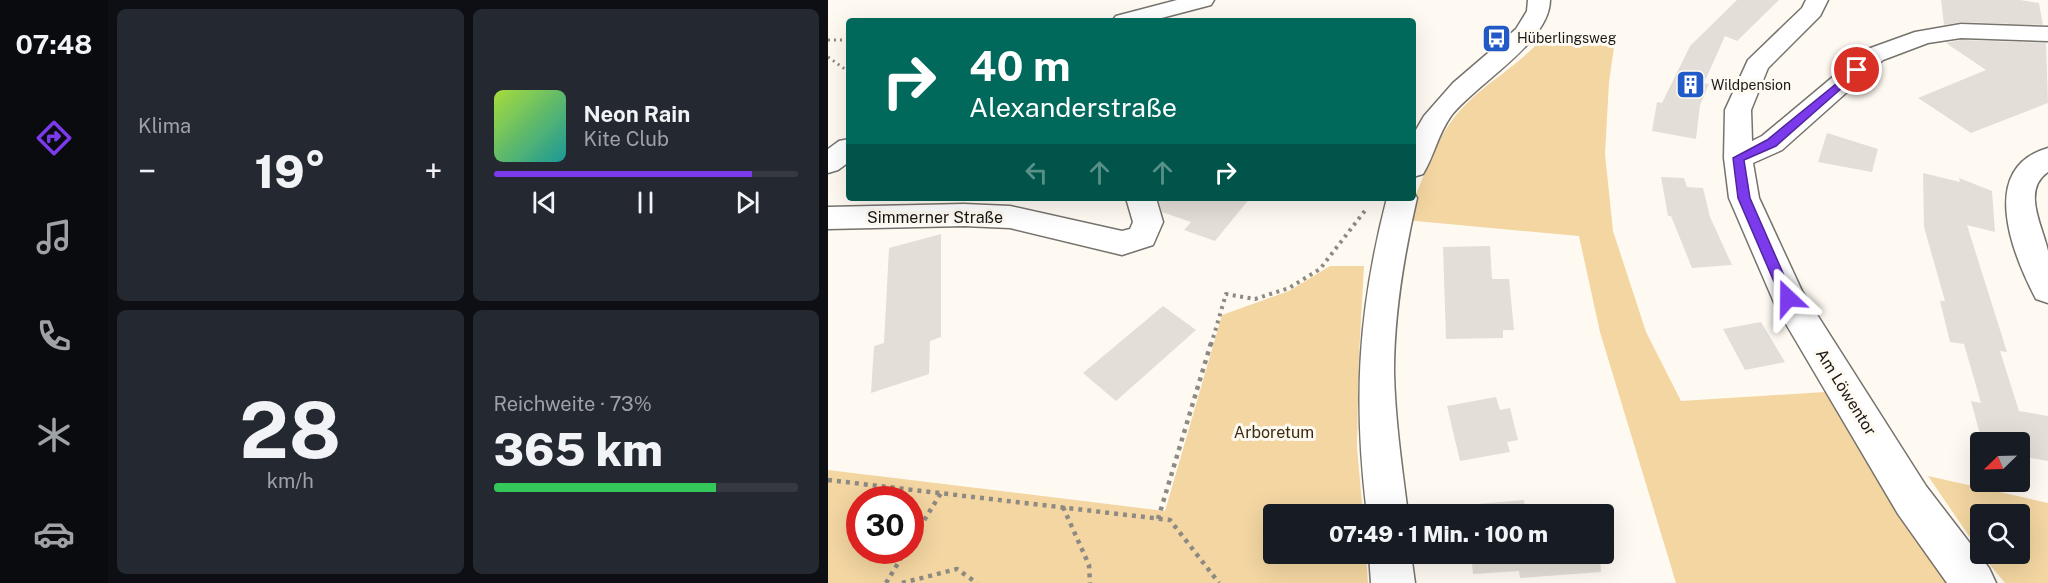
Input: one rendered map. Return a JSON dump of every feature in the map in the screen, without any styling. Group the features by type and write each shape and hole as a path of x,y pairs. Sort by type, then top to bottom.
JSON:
{"street":[{"path":"1132,18 1168,4 1203,0"},
{"path":"1416,160 1426,136 1442,111 1468,82 1514,45 1537,18 1539,0"},
{"name":"Am Löwentor","path":"1817,0 1812,11 1757,65 1738,110 1738,158 1744,198 1788,298 1912,500 1974,583"},
{"path":"1738,158 1772,143 1874,55 1923,37 1961,31 2048,34"},
{"path":"828,163 846,150"},
{"path":"2048,158 2026,174 2019,195 2024,229 2048,290"},
{"name":"Simmerner Straße","path":"828,218 964,215 1010,217 1122,243 1142,237 1148,222 1142,201"},
{"path":"1386,504 1381,453 1377,355 1386,264 1401,201"},
{"path":"1391,564 1393,583"}],"path":[{"path":"828,40 846,40"},
{"path":"828,57 846,70"},
{"path":"1158,519 1226,294 1255,299 1289,288 1320,268 1368,207"},
{"path":"828,480 1170,520 1219,583"},
{"path":"924,520 941,493"},
{"path":"1063,507 1089,565 1090,583"},
{"path":"886,583 898,564"},
{"path":"902,583 957,569 977,583"}],"green space":[{"path":"1545,35 1614,47 1609,82 1605,154 1613,231 1646,332 1681,401 1825,392 1889,499 1953,583 1676,583 1600,332 1579,236 1405,220 1413,201 1416,201 1416,194 1433,154 1453,119 1475,96 1534,47"},
{"name":"Arboretum","path":"1330,266 1364,266 1357,448 1362,504 1263,504 1263,564 1367,564 1368,583 828,583 828,470 1165,511 1222,315 1289,291"},
{"path":"1928,476 1970,485 1970,492 1999,492 2048,503 2048,583 2005,583 1989,564 2030,564 2030,504 1970,504 1970,537"}],"building":[{"path":"1737,0 1779,0 1737,41 1725,36 1704,83 1709,84 1700,105 1696,139 1652,131 1657,102 1662,103 1690,46"},
{"path":"1941,0 2020,0 2039,3 2043,25 1961,22 1944,25"},
{"path":"1961,40 2046,43 2048,103 1971,133 1918,98 1986,70 1946,43"},
{"path":"1827,133 1878,149 1872,172 1818,162"},
{"path":"1923,173 1960,182 1959,178 1992,191 1995,232 1967,225 2007,352 2000,351 2019,411 2048,416 2048,461 2030,458 2030,432 1979,432 1971,401 1981,403 1964,344 1950,342 1940,301 1945,301 1924,227"},
{"path":"1661,177 1684,178 1687,187 1703,188 1710,217 1732,265 1692,268 1671,216 1668,216"},
{"path":"1159,201 1248,201 1215,241 1184,230 1191,222 1162,212"},
{"path":"941,234 941,337 930,341 929,374 871,393 874,346 884,343 889,248"},
{"path":"1490,246 1492,279 1509,279 1514,330 1503,330 1503,338 1446,339 1443,247"},
{"path":"1163,306 1196,330 1116,401 1083,373"},
{"path":"1761,322 1785,362 1745,370 1723,329"},
{"path":"1496,397 1500,410 1510,408 1518,440 1507,442 1510,452 1460,461 1447,406"},
{"path":"1524,500 1525,504 1478,504"},
{"path":"1472,564 1601,564 1601,572 1520,578 1519,571 1473,574"}],"place":[{"name":"Hüberlingsweg","path":"1496,38"},
{"name":"Wildpension","path":"1690,85"}],"route":[{"path":"1788,298 1744,198 1738,158 1772,143 1857,70"}]}
